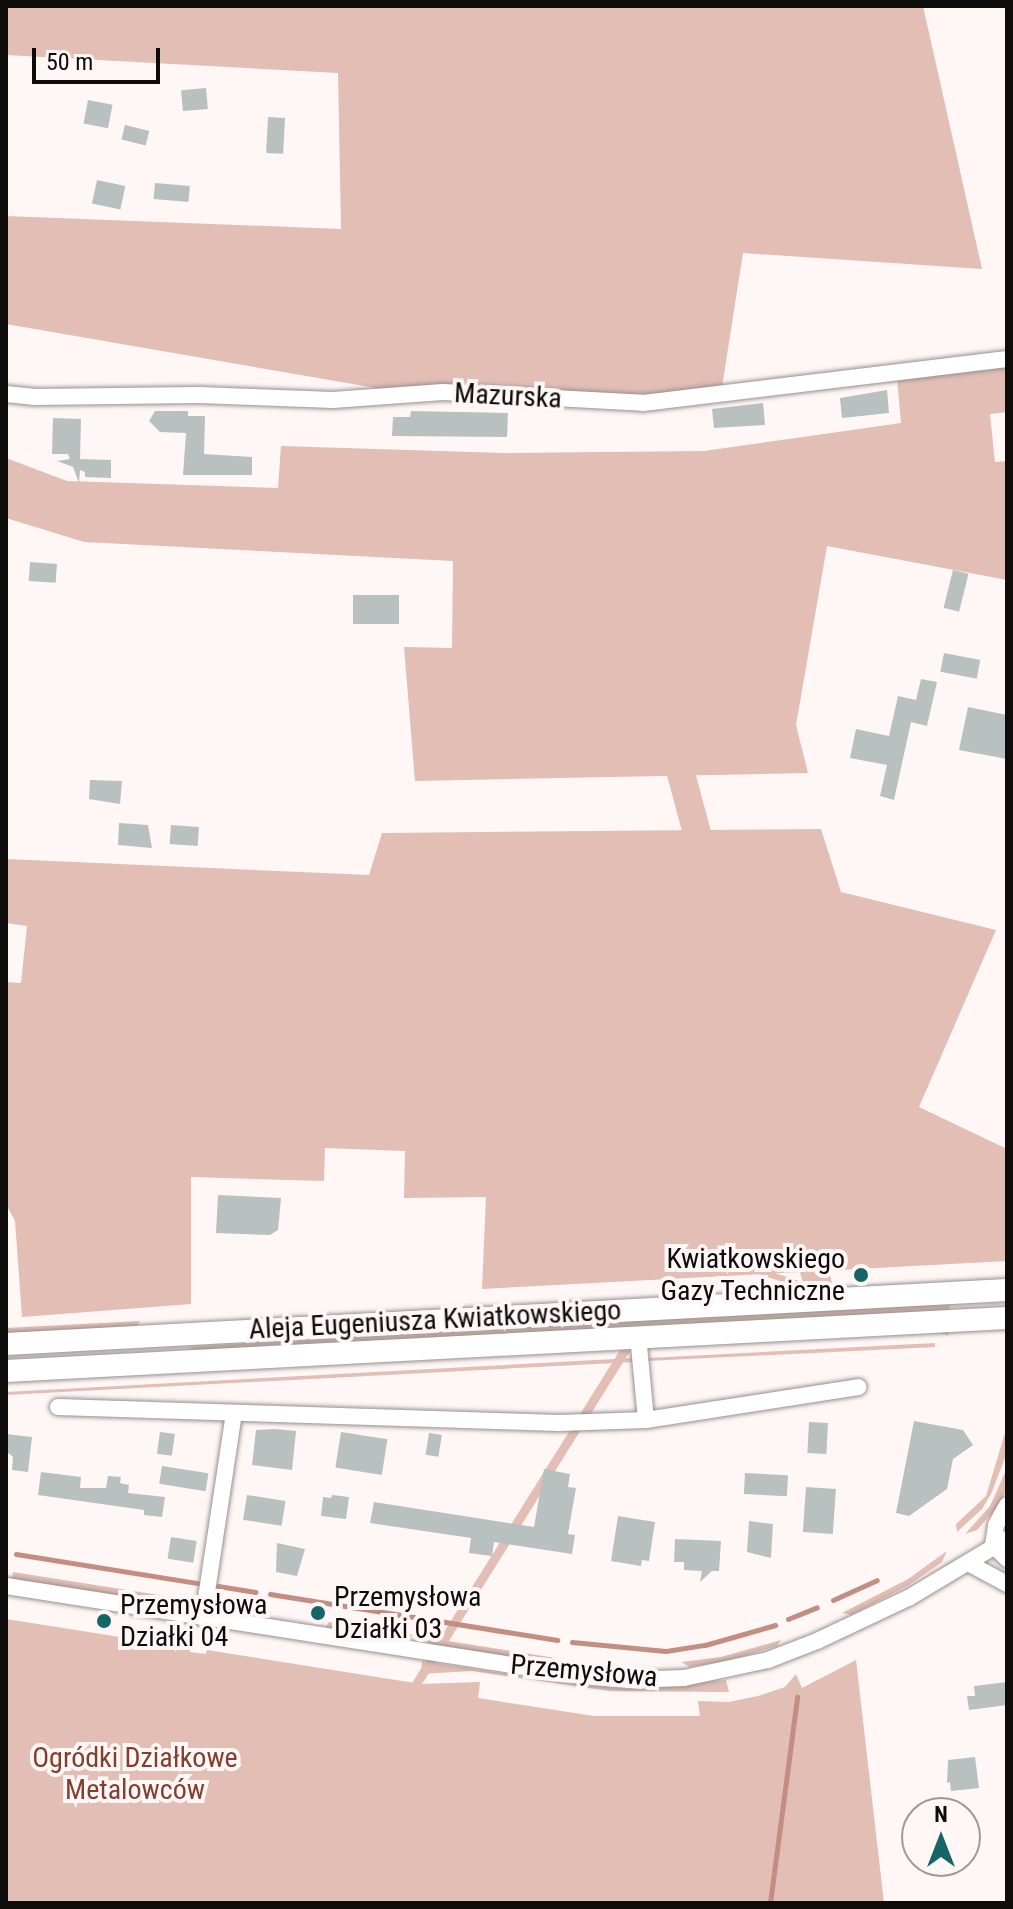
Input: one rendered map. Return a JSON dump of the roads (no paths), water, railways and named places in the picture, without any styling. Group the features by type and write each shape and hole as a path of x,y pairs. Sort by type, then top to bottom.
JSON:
{"street":[{"name":"Mazurska","path":"6,394 33,397 199,395 333,400 443,392 643,403 1007,359"},
{"name":"Aleja Eugeniusza Kwiatkowskiego","path":"6,1344 1007,1290"},
{"name":"Aleja Eugeniusza Kwiatkowskiego","path":"6,1371 638,1336 1000,1320"},
{"path":"638,1336 646,1420"},
{"path":"58,1407 559,1423 646,1420 858,1387"},
{"path":"203,1618 234,1413"},
{"path":"1007,1505 996,1525 1007,1559"},
{"name":"Przemysłowa","path":"6,1586 582,1676 630,1680 684,1678 768,1660 817,1641 910,1597 970,1564 1000,1542"},
{"path":"970,1564 1007,1584"}],"waterway":[{"path":"16,1554 198,1583"},
{"path":"833,1600 877,1580"},
{"path":"218,1586 256,1592"},
{"path":"270,1594 557,1640"},
{"path":"788,1619 817,1607"},
{"path":"572,1642 666,1651 705,1645 775,1625"},
{"path":"770,1903 797,1697"}],"place":[{"name":"Kwiatkowskiego Gazy Techniczne","path":"861,1275"},
{"name":"Przemysłowa Działki 03","path":"318,1613"},
{"name":"Przemysłowa Działki 04","path":"104,1621"}],"park label":[{"name":"Ogródki Działkowe Metalowców","path":"135,1774"}]}
